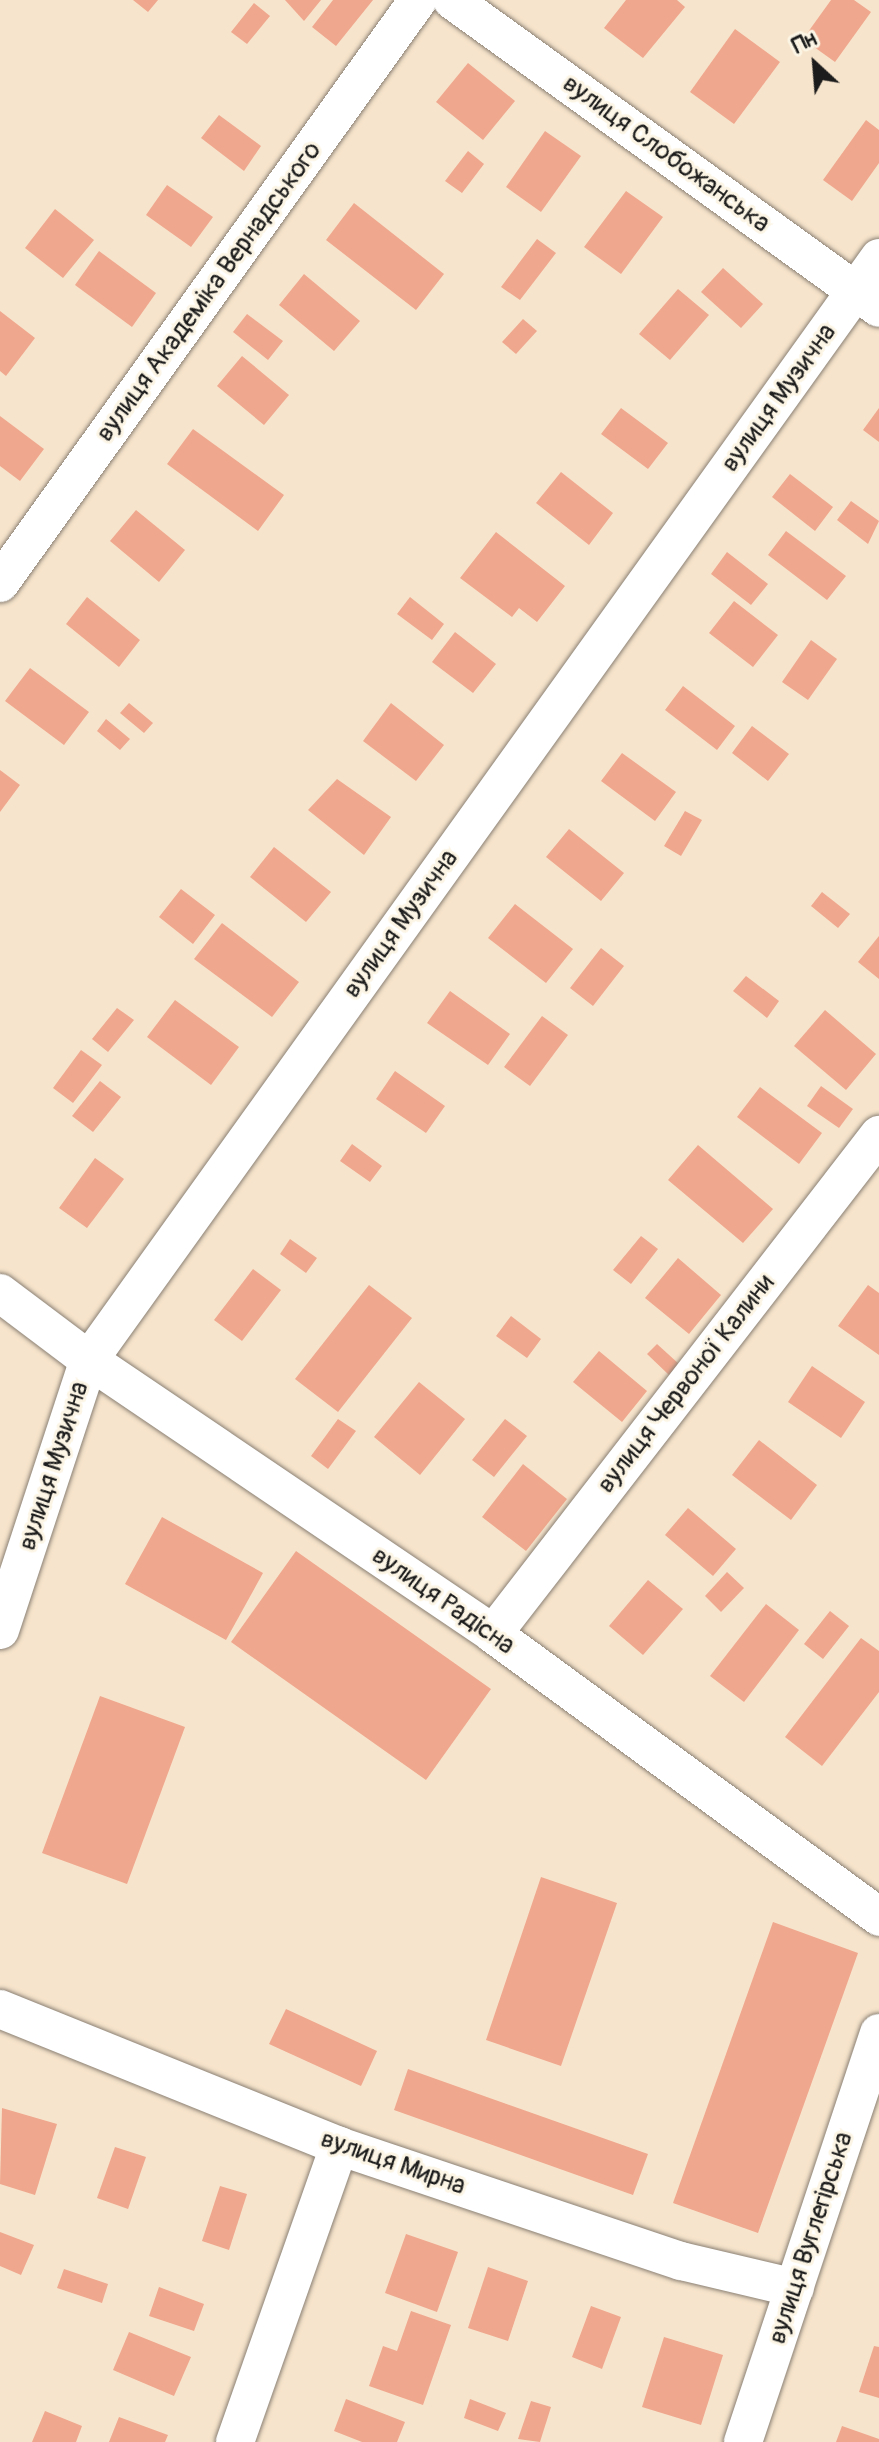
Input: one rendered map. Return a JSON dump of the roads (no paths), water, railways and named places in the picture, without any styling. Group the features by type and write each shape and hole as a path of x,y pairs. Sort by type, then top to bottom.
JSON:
{"street":[{"name":"вулиця Академіка Вернадського","path":"0,583 418,0"},
{"name":"вулиця Слобожанська","path":"452,0 867,299"},
{"name":"вулиця Музична","path":"0,1630 89,1360 867,299 879,258"},
{"name":"вулиця Червоної Калини","path":"493,1634 879,1135"},
{"name":"вулиця Радісна","path":"0,1293 89,1360 493,1634 879,1917"},
{"name":"вулиця Мирна","path":"0,2009 339,2146 681,2261 795,2288"},
{"name":"вулиця Вуглегірська","path":"743,2442 879,2033"},
{"path":"235,2442 339,2146"}]}
